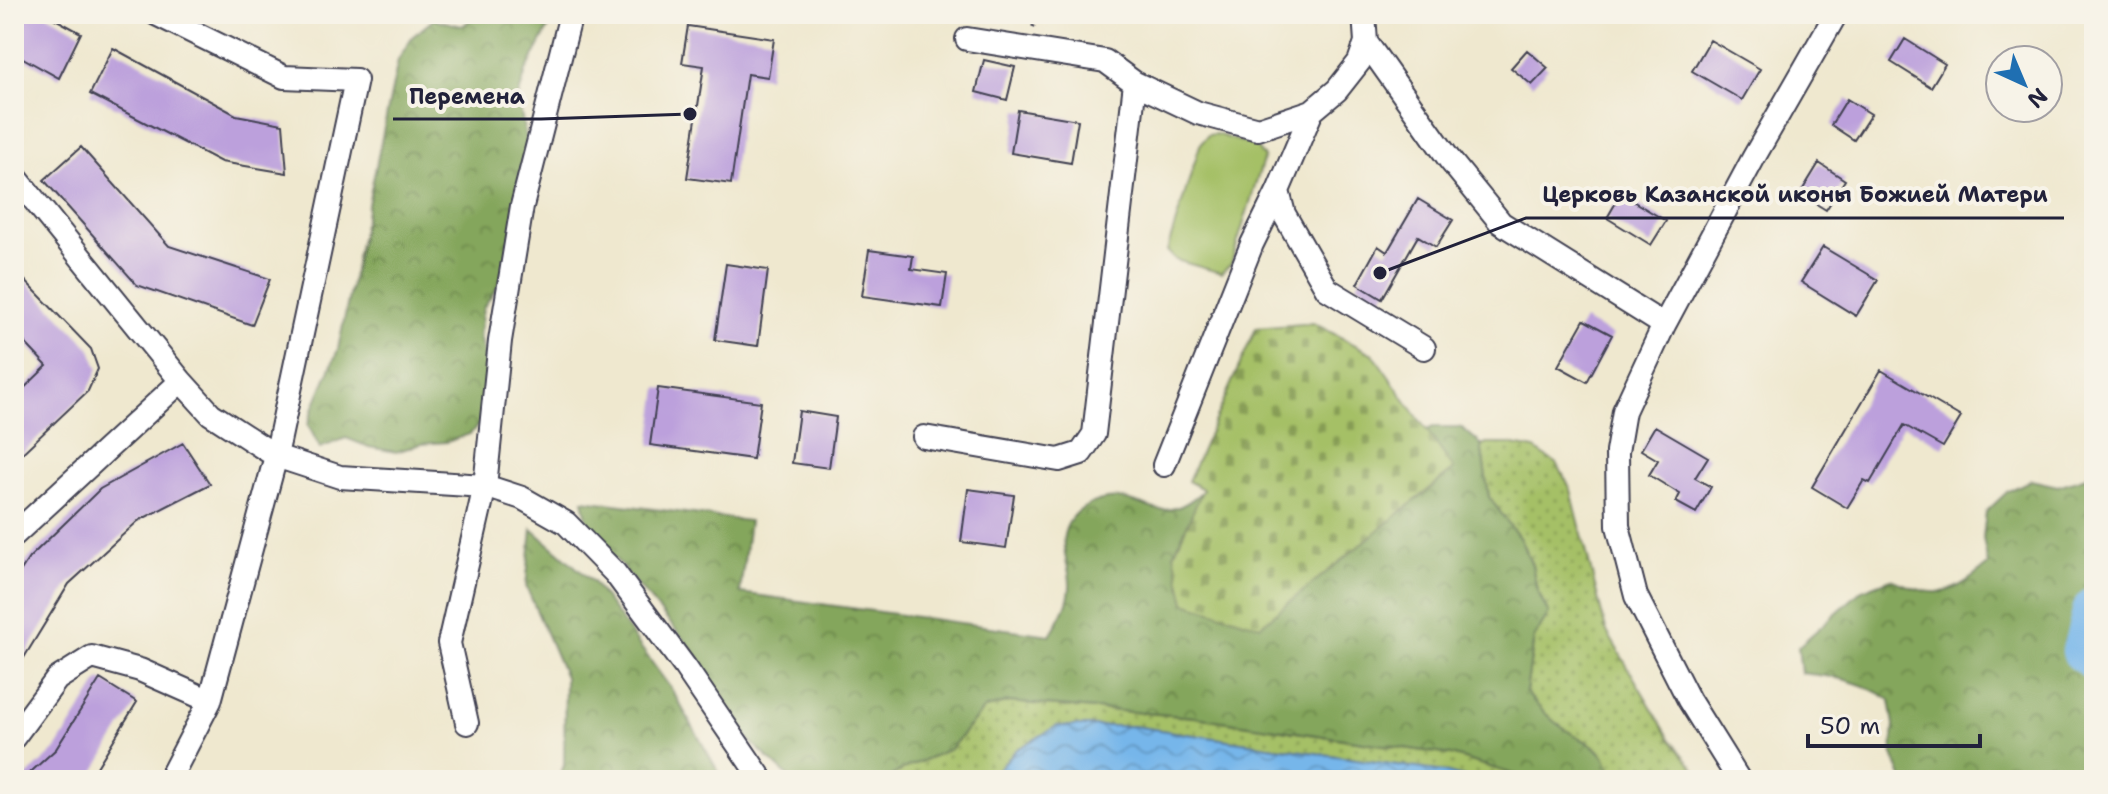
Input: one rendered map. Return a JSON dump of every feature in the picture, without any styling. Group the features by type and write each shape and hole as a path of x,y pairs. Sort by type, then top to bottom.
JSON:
{"street":[{"path":"156,14 284,77 356,80 276,456 210,701 169,780"},
{"path":"467,723 449,643 485,486 500,341 522,206 571,14"},
{"path":"967,39 1105,61 1135,83 1198,113 1258,129 1312,111 1337,90 1359,62 1366,42 1364,14"},
{"path":"1739,780 1689,700 1636,596 1618,526 1617,452 1624,411 1664,325 1754,157 1836,14"},
{"path":"1366,42 1449,159 1501,223 1664,325"},
{"path":"924,437 1059,460 1081,453 1094,434 1135,83"},
{"path":"1164,465 1252,244 1312,111"},
{"path":"14,175 211,414 276,456 340,477 485,486 522,498 566,523 615,573 685,667 762,780"},
{"path":"1278,191 1284,214 1327,289 1424,348"},
{"path":"14,535 181,381"},
{"path":"18,723 57,679 92,657 140,670 210,701"}],"green space":[{"path":"478,14 541,14 549,27 526,71 518,98 529,154 507,262 498,286 483,308 479,336 492,387 488,415 470,434 447,442 421,444 396,452 369,447 346,438 320,448 308,425 338,349 398,60 412,37 434,19 462,26"},
{"path":"1216,134 1255,146 1264,157 1231,264 1221,273 1176,260 1167,251 1200,145 1208,135"},
{"path":"1313,323 1373,354 1454,469 1260,626 1185,603 1174,554 1203,489 1188,481 1256,328"},
{"path":"1433,427 1461,427 1481,444 1489,497 1520,539 1532,565 1537,590 1549,614 1534,637 1526,692 1552,720 1601,752 1612,780 1532,780 1451,755 1195,717 1008,702 984,709 950,749 885,780 792,780 750,741 693,650 589,528 583,500 749,521 740,593 1050,635 1064,610 1070,590 1064,535 1072,518 1086,506 1112,499 1158,510 1176,508 1209,485 1409,439"},
{"path":"1481,444 1508,444 1535,449 1558,465 1571,490 1606,630 1670,739 1704,780 1612,780 1601,752 1552,720 1526,692 1534,637 1549,614 1537,590 1532,565 1520,539 1489,497"},
{"path":"2094,463 2094,780 1903,780 1892,752 1894,725 1890,700 1847,680 1801,673 1798,647 1862,590 1891,579 1932,592 1942,592 1963,584 1988,565 1983,538 1986,512 2008,491 2031,480 2058,486 2086,477"},
{"path":"532,529 593,582 672,690 723,780 558,780 564,765 565,677 526,586"},
{"path":"1008,702 1195,717 1451,755 1532,780 1473,780 1444,772 1133,726 1016,750 988,780 885,780 950,749 984,709"}],"water":[{"path":"1057,726 1133,726 1444,772 1473,780 988,780 1016,750"}],"building":[{"path":"14,14 46,14 81,33 59,78 14,53"},
{"path":"688,26 774,39 768,77 747,74 731,184 687,178 704,66 682,63"},
{"path":"1905,39 1945,64 1931,87 1891,62"},
{"path":"1710,40 1760,69 1742,100 1692,71"},
{"path":"113,48 236,115 283,124 287,173 221,162 90,94"},
{"path":"1527,50 1548,68 1532,85 1511,68"},
{"path":"984,60 1015,67 1007,100 976,92"},
{"path":"1847,99 1871,114 1854,140 1831,125"},
{"path":"1018,110 1078,120 1071,163 1011,153"},
{"path":"81,147 169,246 270,279 252,325 137,285 44,180"},
{"path":"1819,163 1845,180 1826,210 1800,194"},
{"path":"1621,194 1666,221 1651,245 1607,218"},
{"path":"1418,199 1453,220 1436,247 1418,236 1382,299 1357,284 1378,246 1387,252"},
{"path":"1823,247 1878,280 1856,316 1801,282"},
{"path":"869,250 913,256 911,269 947,274 942,307 862,296"},
{"path":"726,264 768,270 758,346 715,340"},
{"path":"14,269 91,349 98,369 88,391 14,461 14,398 47,366 14,331"},
{"path":"1584,320 1612,335 1587,382 1558,366"},
{"path":"1881,370 1961,417 1943,447 1904,425 1870,483 1864,480 1847,508 1812,487"},
{"path":"658,388 761,402 753,459 650,445"},
{"path":"799,411 836,417 829,468 792,463"},
{"path":"1655,426 1708,457 1695,478 1711,487 1696,513 1676,502 1680,494 1649,475 1658,460 1641,450"},
{"path":"183,443 210,484 138,521 69,584 14,674 14,581 29,558 100,489"},
{"path":"968,489 1014,495 1006,548 961,542"},
{"path":"100,679 137,702 89,780 22,780 56,749"}],"waterway":[{"path":"2094,609 2083,651 2094,659"}],"place":[{"name":"Перемена","path":"690,114"},
{"name":"Церковь Казанской иконы Божией Матери","path":"1380,273"}]}
